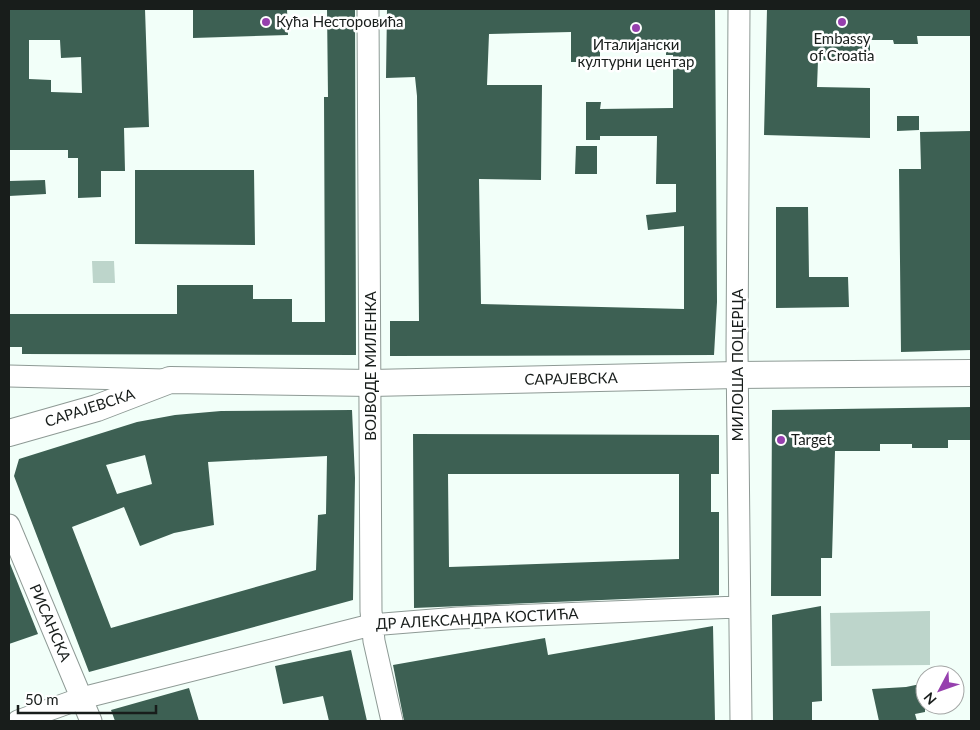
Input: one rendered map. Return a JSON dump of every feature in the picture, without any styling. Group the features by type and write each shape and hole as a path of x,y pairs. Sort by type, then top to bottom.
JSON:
{"street":[{"name":"ВОЈВОДЕ МИЛЕНКА","path":"368,9 371,624 392,721"},
{"name":"МИЛОША ПОЦЕРЦА","path":"739,9 737,375 738,607 741,721"},
{"name":"САРАЈЕВСКА","path":"9,376 371,383 737,375 971,373"},
{"name":"САРАЈЕВСКА","path":"9,433 97,408 170,380"},
{"name":"РИСАНСКА","path":"9,525 91,721"},
{"name":"ДР АЛЕКСАНДРА КОСТИЋА","path":"18,721 82,698 371,624 458,618 738,607"}],"green space":[{"path":"92,261 114,261 115,283 93,283"},
{"path":"930,611 930,665 831,666 830,613"}],"building":[{"path":"9,9 145,9 149,127 124,128 125,171 101,171 101,197 78,198 78,158 68,158 68,150 9,150","holes":["29,40 60,40 61,58 81,57 82,93 51,92 51,80 29,79"]},
{"path":"193,9 287,9 288,35 193,38"},
{"path":"327,9 355,9 356,355 22,354 22,347 9,347 9,314 177,314 177,285 253,285 253,299 292,299 292,322 325,322 324,97 328,97"},
{"path":"387,9 715,9 717,302 714,355 390,356 390,321 419,321 417,96 415,77 386,78","holes":["571,32 571,62 600,62 600,47 666,48 666,55 673,55 673,108 600,109 601,102 586,102 586,140 600,140 600,136 657,136 656,184 676,184 676,212 646,215 648,230 684,226 684,309 481,304 479,179 541,180 542,85 487,85 489,34"]},
{"path":"767,9 971,9 971,36 917,36 918,44 894,44 893,40 870,40 870,59 818,60 817,87 870,88 870,138 764,135"},
{"path":"897,116 919,116 919,130 897,131"},
{"path":"971,131 971,350 901,352 899,169 921,169 920,132"},
{"path":"576,146 597,146 597,174 575,174"},
{"path":"135,170 254,170 255,245 135,244"},
{"path":"45,180 46,194 9,196 9,181"},
{"path":"776,207 808,207 809,277 848,277 849,307 776,308"},
{"path":"971,407 971,440 948,440 948,448 912,448 912,444 880,444 880,451 835,451 832,558 821,558 821,596 771,596 772,410"},
{"path":"352,410 355,478 353,600 89,672 14,476 19,459 137,422 175,415 221,411","holes":["145,455 152,484 117,494 106,465","327,456 326,514 318,515 316,570 111,628 72,527 124,507 140,546 174,533 214,525 208,462"]},
{"path":"413,434 719,435 719,474 711,474 711,512 719,512 719,595 414,608","holes":["448,474 679,474 679,559 449,567"]},
{"path":"9,561 38,634 9,644"},
{"path":"821,606 822,701 812,702 812,721 773,721 772,615"},
{"path":"713,626 715,721 404,721 393,665 545,638 548,655"},
{"path":"351,650 367,721 329,721 323,696 283,704 275,666"},
{"path":"915,685 915,715 917,721 879,721 872,689"},
{"path":"189,688 199,721 115,721 111,710"}],"place":[{"name":"Кућа Несторовића","path":"266,22"},
{"name":"Embassy of Croatia","path":"842,22"},
{"name":"Италијански културни центар","path":"636,28"},
{"name":"Target","path":"781,440"}]}
